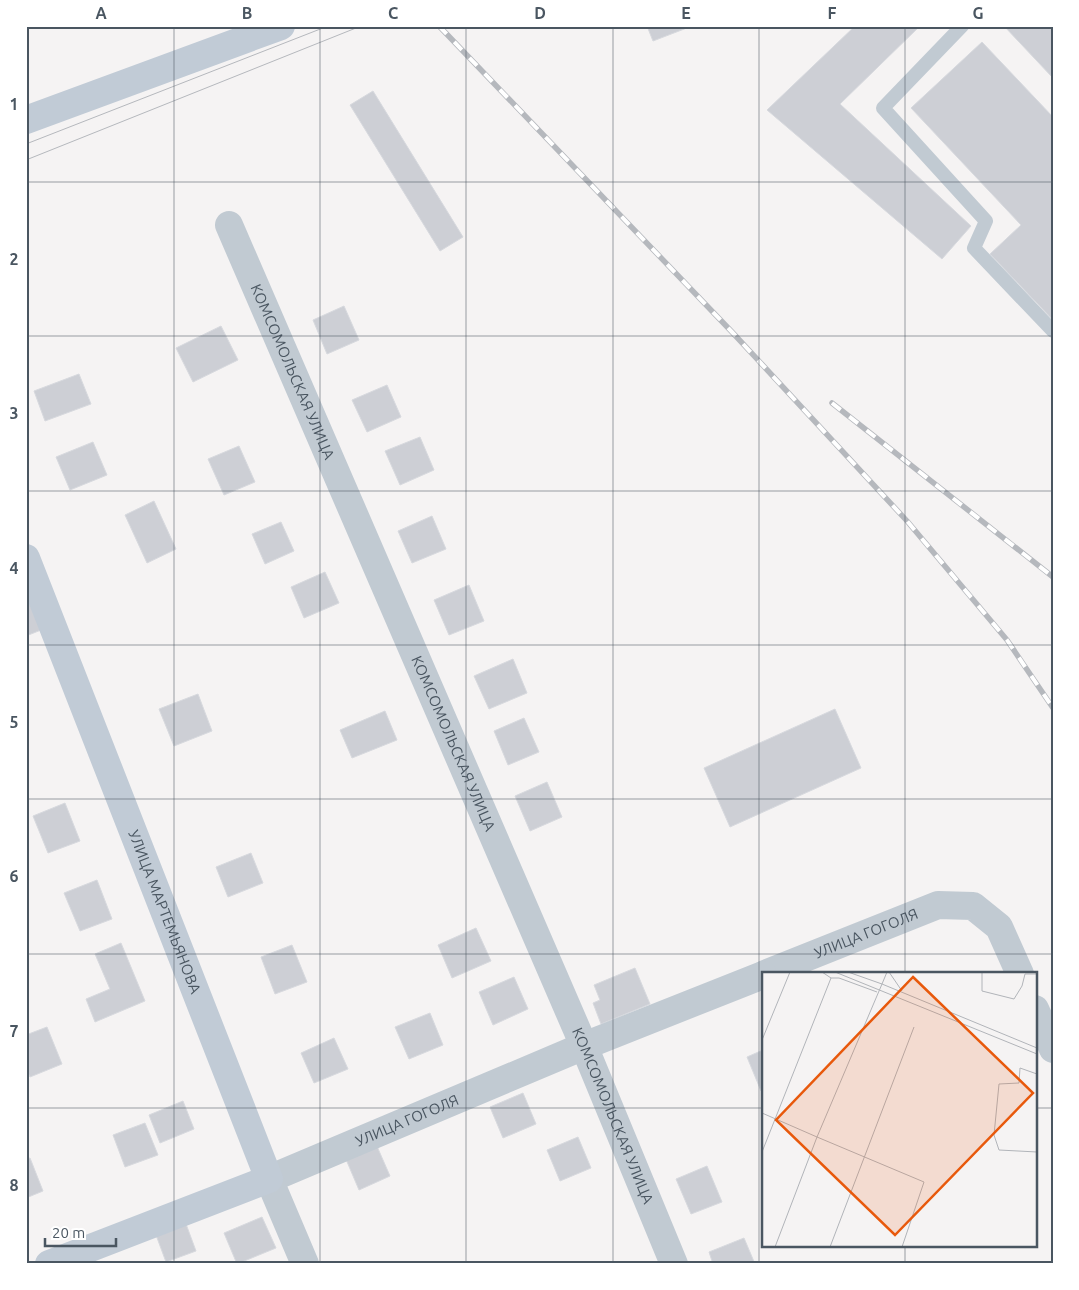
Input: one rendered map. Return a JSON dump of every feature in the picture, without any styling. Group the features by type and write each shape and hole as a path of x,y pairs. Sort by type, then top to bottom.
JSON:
{"main road":[{"path":"32,116 275,29"},
{"name":"УЛИЦА МАРТЕМЬЯНОВА","path":"26,558 270,1179"},
{"name":"УЛИЦА ГОГОЛЯ","path":"49,1264 270,1179"}],"street":[{"name":"КОМСОМОЛЬСКАЯ УЛИЦА","path":"229,225 584,1046 674,1264"},
{"name":"УЛИЦА ГОГОЛЯ","path":"769,972 938,905 973,906 999,927 1019,972"},
{"name":"УЛИЦА ГОГОЛЯ","path":"270,1179 584,1046 762,975"},
{"path":"1036,1011 1053,1049"},
{"name":"УЛИЦА МАРТЕМЬЯНОВА","path":"270,1179 305,1264"}],"lane":[{"path":"962,26 883,108 986,221 974,248 1053,331"}],"building":[{"path":"647,26 692,26 653,41"},
{"path":"855,26 920,26 840,104 971,226 942,259 767,110"},
{"path":"1004,26 1053,26 1053,77 1052,77"},
{"path":"982,42 1053,117 1053,320 990,254 1021,225 911,108"},
{"path":"373,91 463,237 440,251 350,105"},
{"path":"344,306 359,340 327,354 313,320"},
{"path":"221,326 238,360 193,382 176,348"},
{"path":"79,374 91,404 45,421 34,391"},
{"path":"387,385 401,417 367,432 352,400"},
{"path":"420,437 434,470 400,485 385,451"},
{"path":"93,442 107,475 70,490 56,457"},
{"path":"239,446 255,482 224,495 208,459"},
{"path":"154,501 176,549 147,563 125,515"},
{"path":"432,516 446,549 412,563 398,531"},
{"path":"281,522 294,551 265,564 252,534"},
{"path":"325,572 339,603 304,618 291,587"},
{"path":"469,585 484,621 449,635 434,600"},
{"path":"26,596 46,628 26,636"},
{"path":"513,659 527,693 489,709 474,676"},
{"path":"198,694 212,731 174,746 159,709"},
{"path":"835,709 861,768 730,827 704,768"},
{"path":"385,711 397,740 352,758 340,730"},
{"path":"524,718 539,752 508,765 494,731"},
{"path":"547,782 562,817 530,831 515,796"},
{"path":"65,803 80,841 48,853 33,816"},
{"path":"251,853 263,883 228,897 216,867"},
{"path":"97,880 112,919 80,931 64,893"},
{"path":"476,928 491,961 452,978 438,945"},
{"path":"121,943 145,1001 95,1022 86,999 110,989 95,954"},
{"path":"292,945 307,982 275,994 261,957"},
{"path":"635,968 650,1004 601,1024 593,1003 600,1000 594,985"},
{"path":"514,977 528,1009 493,1025 479,992"},
{"path":"430,1013 443,1045 409,1059 395,1027"},
{"path":"47,1027 62,1064 30,1077 26,1068 26,1035"},
{"path":"334,1038 348,1069 314,1083 301,1053"},
{"path":"762,1050 762,1091 761,1091 747,1057"},
{"path":"523,1093 536,1124 503,1138 490,1107"},
{"path":"183,1101 194,1129 160,1143 149,1115"},
{"path":"145,1123 158,1155 125,1167 113,1135"},
{"path":"578,1137 591,1168 560,1181 547,1150"},
{"path":"376,1144 390,1176 359,1190 345,1157"},
{"path":"30,1158 43,1191 26,1198 26,1159"},
{"path":"707,1166 722,1202 691,1214 676,1179"},
{"path":"262,1217 276,1248 237,1264 224,1233"},
{"path":"186,1224 196,1251 166,1262 156,1235"},
{"path":"744,1238 755,1264 713,1264 709,1252"}],"tram line":[{"path":"26,144 328,26"},
{"path":"26,160 361,26"}],"railway":[{"path":"439,26 732,332 907,521 1007,640 1053,708"},
{"path":"832,403 1053,577"}]}
